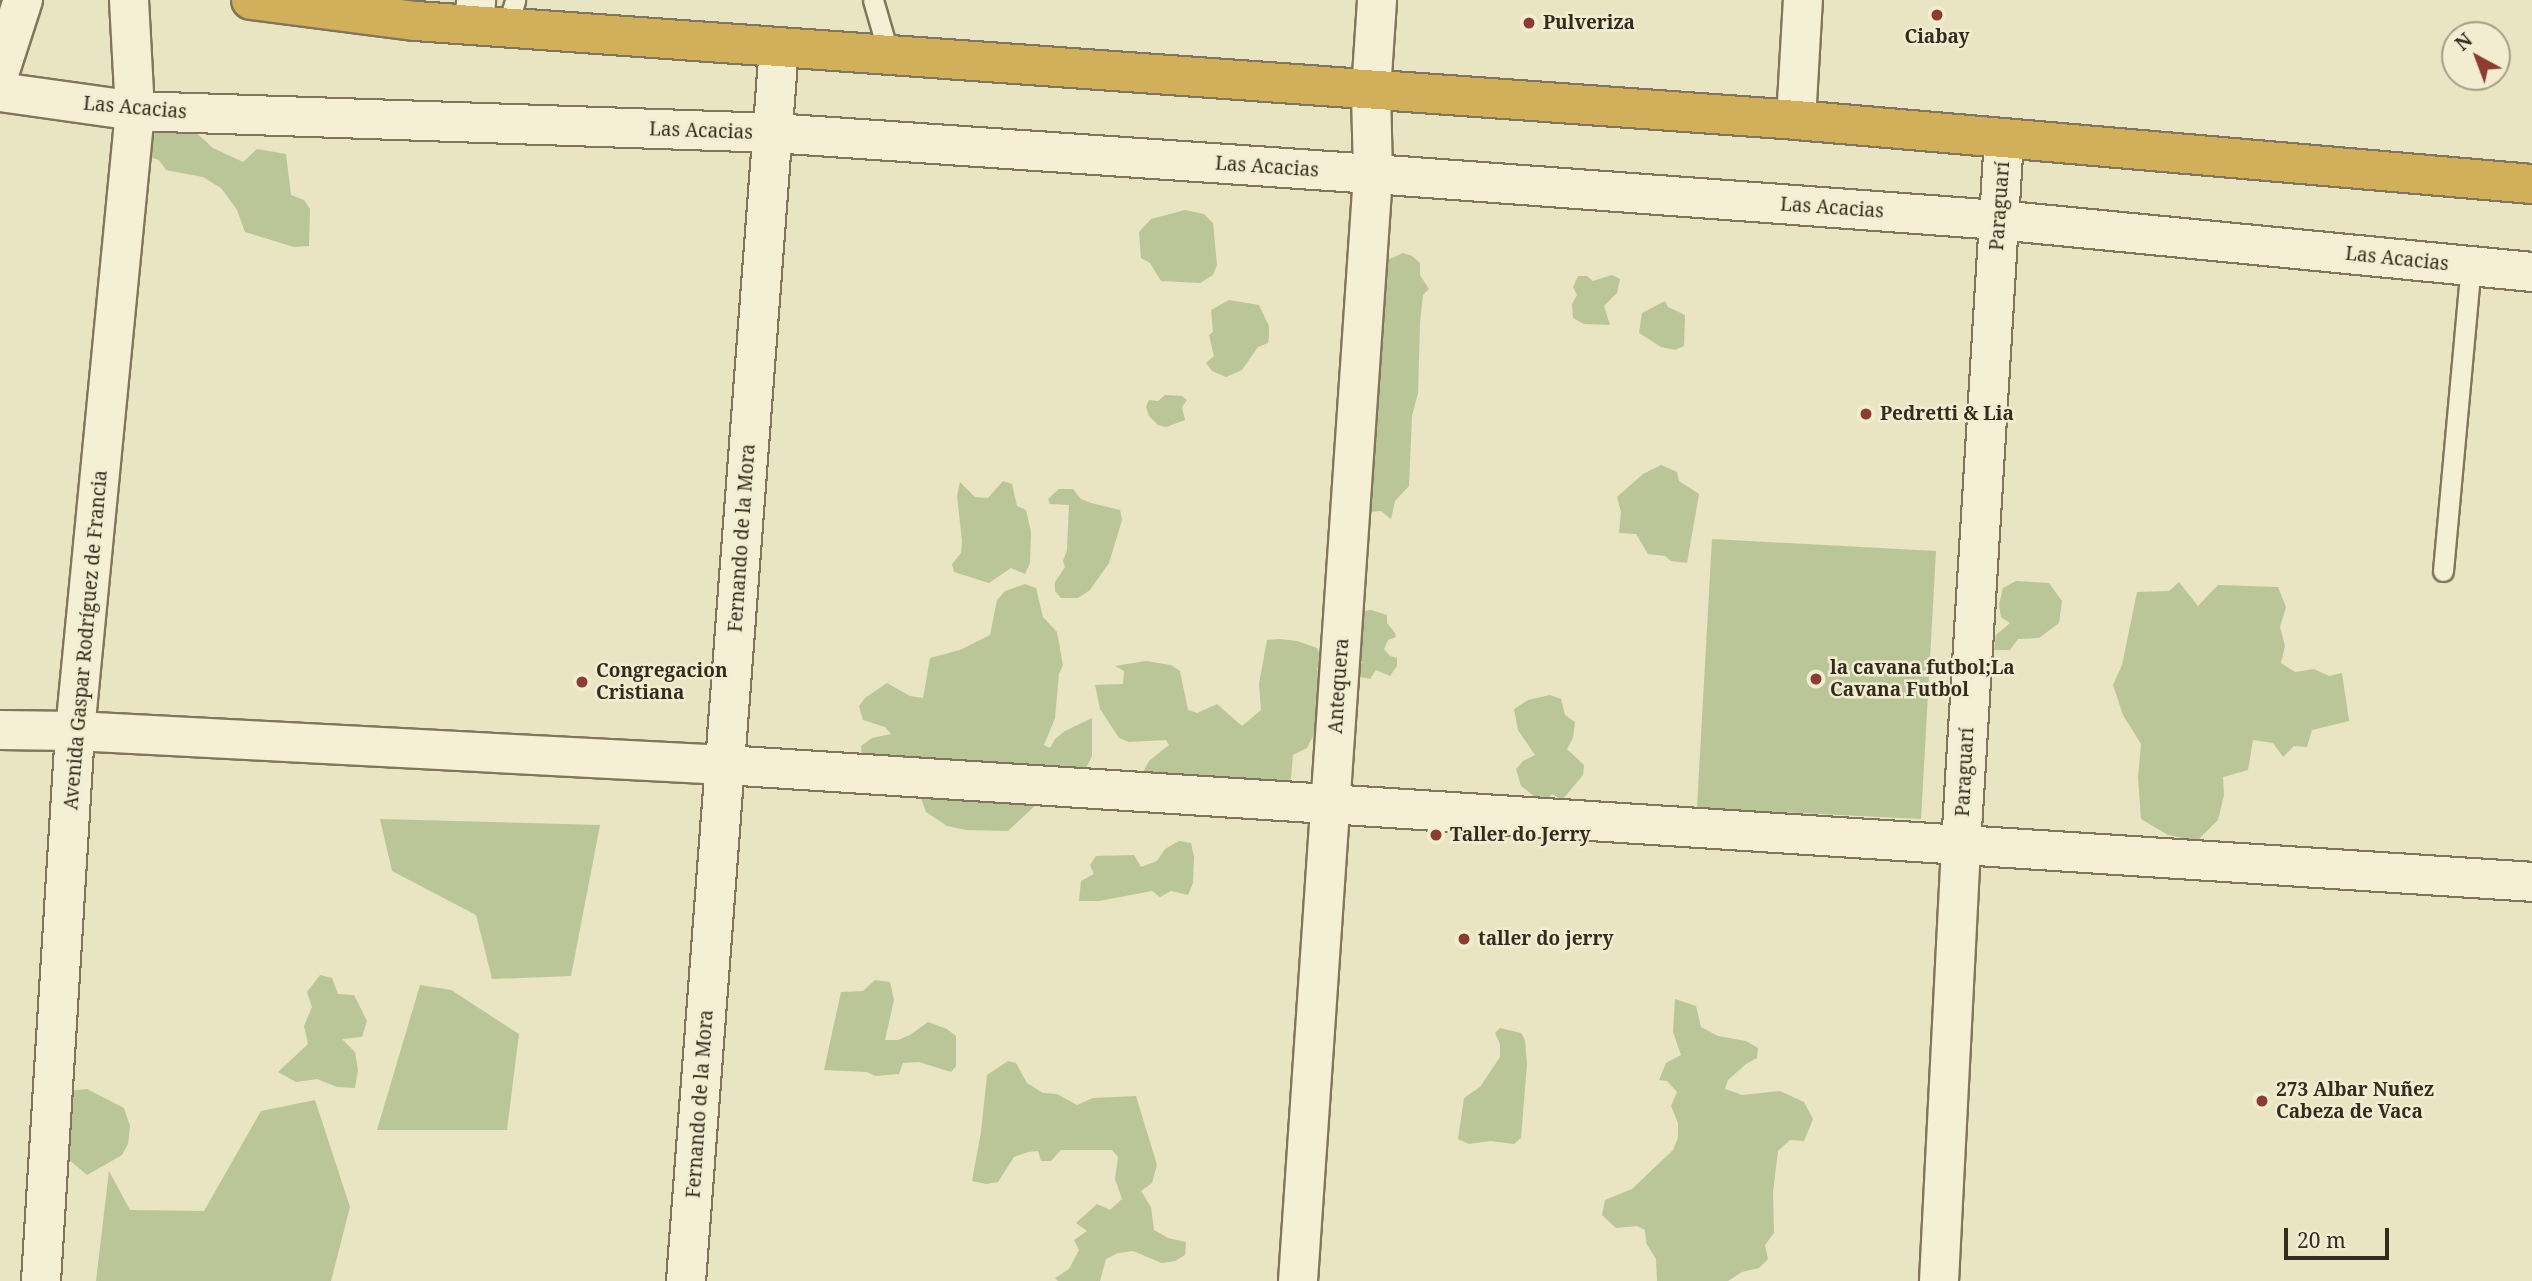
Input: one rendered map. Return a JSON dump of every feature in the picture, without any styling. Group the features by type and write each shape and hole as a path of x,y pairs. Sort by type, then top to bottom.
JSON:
{"highway":[{"path":"251,0 416,22 493,13 779,47 1371,92 1796,120 2532,184"}],"street":[{"path":"0,71 23,0"},
{"name":"Avenida Gaspar Rodríguez de Francia","path":"41,1281 75,731 135,111 129,0"},
{"name":"Antequera","path":"1298,1281 1373,174 1371,92 1377,0"},
{"path":"1796,120 1803,0"},
{"name":"Fernando de la Mora","path":"686,1281 779,47"},
{"name":"Las Acacias","path":"0,92 135,111 773,133 1373,174 1998,220 2532,272"},
{"name":"Paraguarí","path":"1939,1281 1961,845 2004,138"},
{"path":"0,730 75,731 725,765 2532,882"}],"lane":[{"path":"873,0 889,55"},
{"path":"2443,571 2470,266"}],"green space":[{"path":"163,129 193,130 213,148 243,162 257,149 286,154 291,195 304,200 310,209 309,246 294,247 245,232 237,210 221,188 203,177 166,170 159,160 150,157 153,134"},
{"path":"1185,210 1204,214 1213,223 1217,265 1213,275 1200,283 1161,281 1150,263 1141,258 1139,232 1151,219"},
{"path":"1403,253 1420,263 1420,275 1429,289 1423,295 1420,323 1418,393 1412,416 1409,486 1395,501 1391,519 1381,511 1368,512 1377,265"},
{"path":"1612,275 1620,279 1617,293 1604,306 1610,325 1584,324 1573,318 1572,304 1577,295 1573,287 1578,276 1587,276 1593,281"},
{"path":"1229,300 1259,305 1269,326 1269,336 1268,343 1258,347 1242,370 1226,377 1212,371 1206,363 1214,356 1209,335 1213,332 1211,310"},
{"path":"1665,301 1668,307 1685,315 1684,346 1675,350 1661,347 1639,333 1642,313"},
{"path":"1165,395 1182,396 1187,400 1182,407 1185,420 1166,427 1158,425 1149,416 1146,407 1149,400 1158,401"},
{"path":"1661,465 1677,472 1679,481 1699,494 1687,563 1648,554 1636,534 1619,533 1621,512 1617,497 1643,474"},
{"path":"1003,481 1012,484 1017,506 1026,510 1031,532 1030,563 1025,574 1011,568 989,583 954,572 952,564 961,553 962,541 957,496 960,482 975,497 988,498"},
{"path":"1059,489 1073,489 1081,499 1120,510 1122,520 1109,563 1090,590 1078,598 1061,598 1055,591 1055,582 1065,567 1063,561 1067,550 1069,505 1050,504 1048,499"},
{"name":"la cavana futbol;La Cavana Futbol","path":"1712,539 1936,551 1921,819 1697,808"},
{"path":"2016,581 2049,583 2062,601 2059,623 2039,638 2018,639 2010,650 1994,650 1996,635 2010,623 2001,617 1999,605 2003,588"},
{"path":"2179,582 2198,606 2218,585 2278,587 2286,607 2280,627 2285,646 2281,663 2295,672 2314,669 2329,676 2342,673 2349,721 2312,730 2307,747 2294,746 2283,757 2273,743 2253,740 2248,770 2223,777 2224,795 2218,820 2197,841 2168,835 2141,819 2138,778 2141,744 2123,715 2113,685 2122,665 2137,592 2169,591"},
{"path":"1025,584 1036,588 1043,617 1057,632 1063,665 1059,674 1055,718 1044,745 1050,748 1055,739 1065,731 1092,718 1092,756 1083,774 862,762 861,746 872,738 891,734 885,727 863,720 859,706 865,698 887,683 910,696 923,698 930,658 960,650 990,635 997,600 1005,591"},
{"path":"1371,610 1387,615 1387,623 1396,637 1388,640 1384,649 1390,656 1397,658 1397,666 1390,676 1376,670 1370,679 1349,675 1363,662 1351,661 1357,612"},
{"path":"1280,639 1317,648 1321,659 1317,669 1322,680 1319,724 1307,748 1293,755 1291,779 1272,785 1142,774 1149,761 1169,745 1166,740 1129,742 1119,738 1100,709 1095,685 1123,684 1124,671 1115,666 1146,661 1171,665 1180,671 1188,710 1197,713 1217,704 1242,726 1261,710 1259,684 1267,640"},
{"path":"1550,695 1561,699 1565,715 1575,722 1573,738 1567,749 1584,765 1583,775 1562,800 1552,794 1543,803 1521,786 1516,769 1523,761 1535,755 1518,730 1514,709 1528,700"},
{"path":"910,793 1041,800 1008,831 966,830 947,826 926,812 921,798"},
{"path":"380,819 600,825 571,976 492,979 476,915 392,871"},
{"path":"1179,841 1191,843 1194,857 1193,883 1188,895 1171,891 1160,897 1152,891 1099,901 1079,901 1081,881 1094,874 1090,865 1096,856 1134,855 1141,867 1157,861 1165,849"},
{"path":"320,975 332,978 338,994 354,995 367,1021 362,1037 342,1039 355,1052 358,1070 355,1088 337,1087 317,1079 296,1082 278,1072 308,1044 304,1026 312,1007 307,992"},
{"path":"875,980 890,982 894,1000 885,1040 898,1040 910,1035 928,1022 947,1029 956,1036 956,1066 951,1072 919,1062 903,1063 899,1074 875,1076 867,1072 824,1070 841,992 863,991"},
{"path":"420,985 451,990 519,1034 507,1130 377,1130"},
{"path":"1675,999 1696,1006 1701,1027 1718,1036 1746,1041 1758,1048 1757,1058 1728,1080 1725,1089 1742,1095 1780,1091 1804,1102 1813,1119 1804,1141 1790,1140 1778,1151 1773,1192 1774,1233 1765,1245 1768,1259 1759,1268 1742,1272 1728,1281 1657,1281 1656,1259 1646,1243 1645,1230 1637,1226 1616,1228 1602,1215 1605,1200 1632,1189 1673,1150 1678,1138 1678,1123 1671,1106 1677,1092 1667,1081 1659,1080 1666,1063 1681,1055 1673,1032"},
{"path":"1500,1028 1521,1033 1525,1040 1527,1064 1521,1138 1514,1144 1491,1141 1469,1144 1458,1139 1464,1098 1480,1087 1500,1057 1500,1044 1495,1033"},
{"path":"1008,1061 1016,1063 1027,1083 1043,1093 1057,1094 1077,1105 1093,1098 1136,1096 1157,1165 1152,1183 1141,1191 1151,1207 1154,1230 1168,1238 1186,1242 1185,1255 1175,1261 1162,1263 1133,1251 1118,1253 1106,1259 1100,1281 1058,1281 1055,1278 1069,1269 1079,1250 1074,1240 1087,1231 1076,1223 1097,1204 1110,1210 1122,1199 1115,1179 1118,1157 1112,1150 1061,1150 1051,1161 1041,1161 1038,1151 1028,1152 1014,1157 998,1182 986,1184 972,1181 987,1075"},
{"path":"87,1089 124,1108 130,1126 128,1144 122,1155 87,1175 67,1158 64,1115 72,1116 72,1106 62,1100 68,1091"},
{"path":"315,1100 350,1207 331,1281 96,1281 109,1171 130,1210 204,1211 261,1111"}],"place":[{"name":"Ciabay","path":"1937,15"},
{"name":"Pulveriza","path":"1529,23"},
{"name":"Pedretti & Lia","path":"1866,414"},
{"name":"la cavana futbol;La Cavana Futbol","path":"1816,679"},
{"name":"Congregacion Cristiana","path":"582,682"},
{"name":"Taller do Jerry","path":"1436,835"},
{"name":"taller do jerry","path":"1464,939"},
{"name":"273 Albar Nuñez Cabeza de Vaca","path":"2262,1101"}]}
